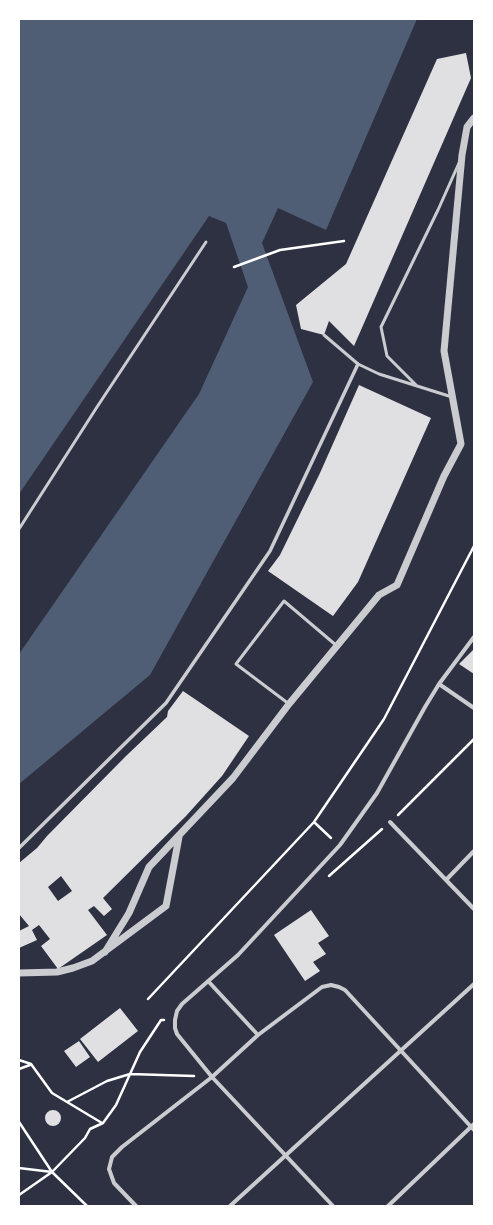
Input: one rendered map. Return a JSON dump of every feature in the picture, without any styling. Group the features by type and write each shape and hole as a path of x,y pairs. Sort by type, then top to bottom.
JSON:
{"street":[{"path":"105,952 129,913 149,867 179,837 233,778 289,704 379,595 398,585 444,476 461,444 444,351 462,155 467,128 474,118"},
{"path":"19,848 170,697 270,551 358,364"},
{"path":"333,1206 212,1076 177,1034 174,1020 177,1011 182,1004 238,955 340,845 376,793 439,684 474,637"},
{"path":"439,684 474,708"},
{"path":"390,822 474,909"},
{"path":"19,973 57,972 92,961 166,906 179,837"},
{"path":"446,880 474,851"},
{"path":"208,980 258,1035"},
{"path":"230,1206 474,984"},
{"path":"136,1206 114,1183 109,1169 112,1157 122,1147 212,1076 258,1035 322,987 331,985 345,990 473,1127 388,1206"}],"lane":[{"path":"417,386 387,356 381,327 438,210 462,155"},
{"path":"19,529 97,406 206,242"},
{"path":"324,336 358,364 379,374 452,397"},
{"path":"289,704 236,664 284,601 337,646"}],"path":[{"path":"234,267 280,250 344,241"},
{"path":"148,999 314,822 384,719 474,546"},
{"path":"325,880 390,822 474,739"},
{"path":"314,822 340,845"},
{"path":"19,1195 52,1172 85,1138 90,1129 103,1123 116,1105 140,1052 160,1020 174,1020"},
{"path":"19,1060 31,1064 52,1093 103,1123"},
{"path":"19,1069 31,1064"},
{"path":"67,1102 107,1080 130,1074 212,1076"},
{"path":"19,1122 52,1172 87,1206"},
{"path":"19,1168 52,1172"}],"water":[{"path":"19,19 417,19 326,230 278,208 262,243 313,382 150,675 19,784 19,654 199,394 248,287 226,223 209,216 19,494"}],"building":[{"path":"466,53 471,78 354,346 329,321 324,335 301,329 296,305 346,264 437,59"},
{"path":"359,385 431,418 358,582 333,616 268,571 280,555 320,473"},
{"path":"474,649 474,674 459,664"},
{"path":"183,691 249,736 222,776 186,816 103,898 112,909 104,916 94,906 88,910 107,935 58,969 41,946 50,939 39,925 32,930 37,940 19,948 19,931 29,926 19,914 19,863 37,848 126,756 167,717 168,711","holes":["61,876 72,891 58,901 48,887"]},
{"path":"311,910 329,936 318,943 326,954 313,962 320,971 305,981 274,935"},
{"path":"120,1008 138,1031 98,1062 80,1039"},
{"path":"79,1041 90,1057 76,1067 64,1051"},
{"path":"53,1110 60,1115 61,1118 56,1125 53,1126 46,1121 45,1118 50,1111"}]}
